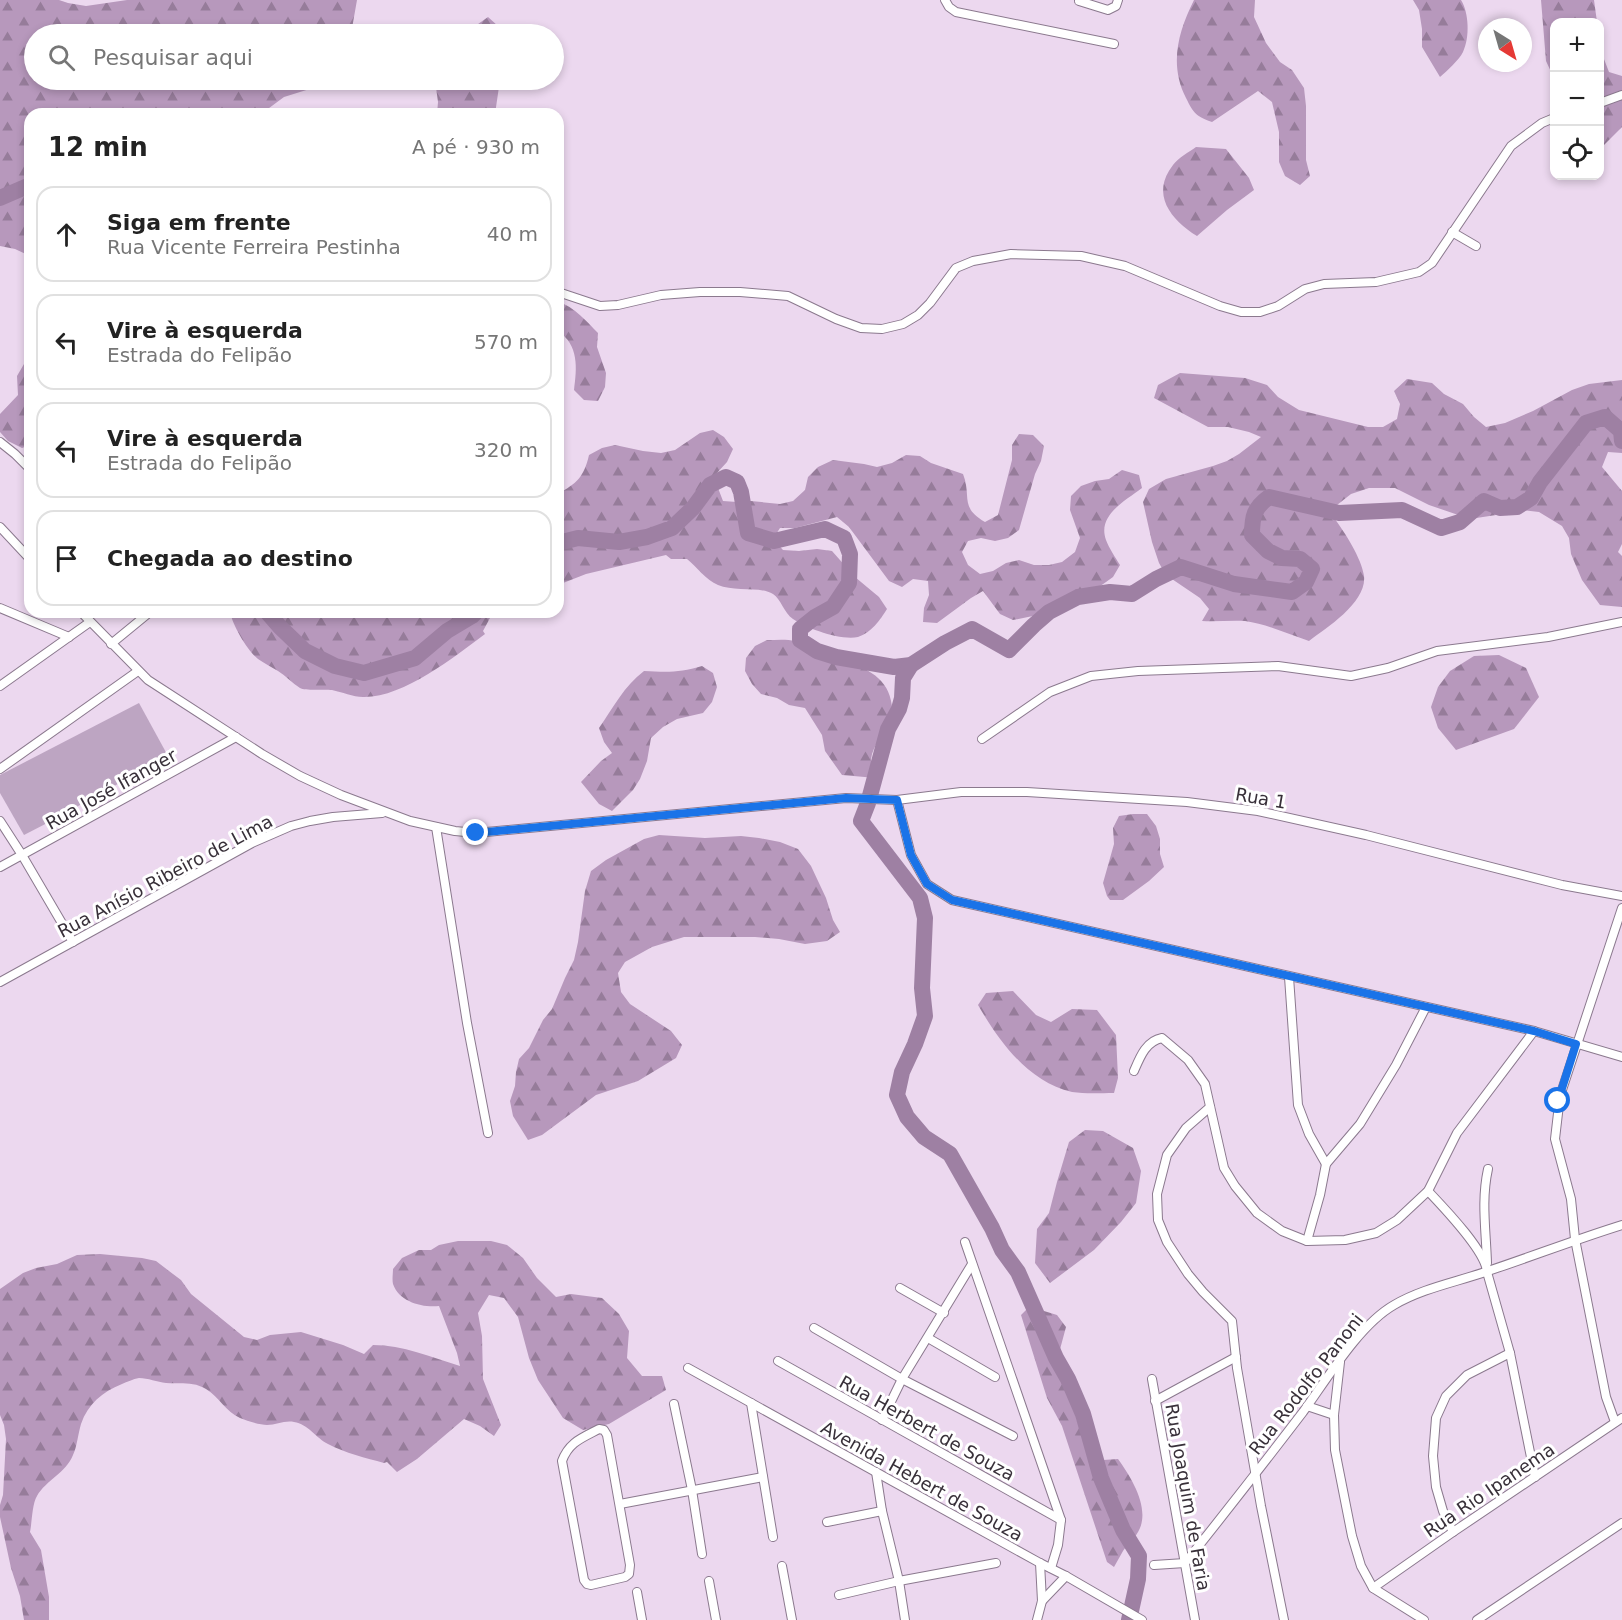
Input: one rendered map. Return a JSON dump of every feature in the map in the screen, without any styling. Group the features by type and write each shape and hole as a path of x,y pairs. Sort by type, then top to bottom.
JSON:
{"street":[{"path":"945,0 956,12 1114,44"},
{"path":"1079,0 1108,10 1116,6 1118,0"},
{"path":"1604,101 1622,95"},
{"path":"564,294 600,306 618,305 661,295 700,292 740,292 788,297 861,328 882,329 903,324 918,315 956,268 973,261 1011,254 1081,256 1125,266 1220,306 1241,312 1260,312 1278,306 1305,289 1324,284 1376,282 1419,272 1432,263 1511,146 1550,120"},
{"path":"1452,232 1476,246"},
{"path":"0,442 24,463"},
{"path":"0,527 24,553"},
{"path":"0,609 69,637"},
{"path":"87,618 148,680 300,776 387,813"},
{"path":"111,644 143,618"},
{"path":"0,686 90,621"},
{"path":"982,739 1050,692 1091,676 1138,671 1278,666 1351,676 1389,668 1437,651 1548,637 1622,622"},
{"path":"0,769 138,671"},
{"name":"Rua José Ifanger","path":"0,867 236,737"},
{"name":"Rua 1","path":"387,813 436,827 476,833 846,798 897,800 961,792 1027,792 1199,803 1258,812 1366,836 1562,885 1622,896"},
{"path":"897,800 911,855 927,884 952,900 1534,1031 1622,1057"},
{"name":"Rua Anísio Ribeiro de Lima","path":"0,982 252,843 291,826 333,817 387,813"},
{"path":"0,821 74,942"},
{"path":"436,827 467,1023 488,1133"},
{"path":"1619,1420 1606,1397 1575,1239 1570,1200 1555,1139 1558,1101 1622,908"},
{"path":"1289,977 1298,1105 1309,1134 1326,1164"},
{"path":"1307,1241 1320,1196 1326,1164 1360,1124 1396,1065 1426,1007"},
{"path":"1134,1071 1141,1055 1153,1040 1162,1038 1188,1060 1205,1084 1224,1168 1235,1186 1257,1212 1282,1231 1307,1241 1345,1240 1376,1233 1397,1220 1428,1191 1457,1132 1534,1031"},
{"path":"1210,1107 1186,1128 1167,1155 1157,1194 1158,1220 1167,1242 1188,1274 1232,1321 1246,1420 1284,1620"},
{"path":"1488,1169 1484,1191 1487,1268 1509,1353 1535,1477"},
{"path":"1428,1191 1472,1242 1487,1268"},
{"name":"Rua Rodolfo Panoni","path":"1185,1563 1256,1474 1368,1325 1393,1305 1422,1291 1487,1268 1622,1225"},
{"path":"964,1242 1061,1520 1058,1545 1051,1568"},
{"path":"882,1420 903,1379 972,1264"},
{"path":"900,1288 944,1313"},
{"path":"814,1328 903,1379 1013,1437"},
{"path":"928,1338 995,1377"},
{"path":"1453,1532 1443,1511 1436,1487 1434,1456 1436,1419 1446,1396 1467,1375 1509,1353"},
{"path":"1155,1401 1236,1357"},
{"path":"1340,1360 1334,1415 1335,1450 1352,1536 1361,1566 1373,1588 1424,1620"},
{"name":"Rua Herbert de Souza","path":"778,1361 1061,1520"},
{"name":"Avenida Hebert de Souza","path":"688,1368 1142,1620"},
{"name":"Rua Joaquim de Faria","path":"1152,1379 1195,1620"},
{"path":"751,1403 773,1537"},
{"path":"674,1404 692,1490 702,1554"},
{"path":"1307,1406 1334,1415"},
{"name":"Rua Rio Ipanema","path":"1373,1588 1619,1420"},
{"path":"599,1429 607,1435 620,1504 630,1565 629,1574 620,1580 587,1584 584,1580 562,1461 565,1452 572,1444 599,1429"},
{"path":"876,1472 905,1620"},
{"path":"620,1504 763,1477"},
{"path":"827,1522 882,1511"},
{"path":"1477,1620 1622,1523"},
{"path":"839,1595 996,1563"},
{"path":"1037,1620 1042,1601 1040,1563"},
{"path":"1154,1565 1185,1563"},
{"path":"782,1566 792,1620"},
{"path":"1042,1601 1066,1576"},
{"path":"709,1581 716,1620"},
{"path":"637,1592 642,1620"}],"green space":[{"path":"0,0 59,0 86,6 127,0 357,0 353,24 24,24 24,90 306,90 284,97 269,108 24,108 24,253 0,246"},
{"path":"1194,0 1255,0 1254,17 1266,43 1280,62 1292,70 1304,88 1306,160 1310,176 1300,185 1285,176 1279,162 1279,132 1272,102 1258,91 1212,122 1196,114 1191,108 1181,86 1177,61 1180,36"},
{"path":"1413,0 1461,0 1464,5 1468,25 1463,52 1440,77 1422,47 1419,10"},
{"path":"1541,0 1594,0 1596,18 1550,18 1550,70 1546,61"},
{"path":"488,17 496,24 478,24"},
{"path":"1604,59 1609,72 1622,76 1622,127 1604,145"},
{"path":"436,90 499,90 496,108 438,108"},
{"path":"1196,147 1226,149 1249,178 1254,190 1197,236 1172,214 1164,196 1163,186 1175,162"},
{"path":"564,304 585,319 598,333 597,347 606,373 605,387 598,401 584,400 574,390 575,358 570,343 565,337"},
{"path":"24,364 24,447 22,448 8,441 0,432 0,414 18,395 17,376"},
{"path":"1180,373 1245,378 1267,385 1278,397 1299,410 1368,427 1383,427 1397,419 1400,404 1394,391 1407,379 1432,383 1444,394 1463,404 1486,427 1505,423 1589,384 1622,380 1622,453 1608,452 1602,467 1622,491 1622,544 1618,552 1622,556 1622,607 1600,605 1582,580 1571,554 1569,538 1562,526 1539,512 1513,509 1496,515 1470,519 1429,505 1395,488 1369,488 1351,494 1337,505 1334,518 1356,554 1364,576 1359,595 1336,621 1309,641 1253,622 1202,621 1209,609 1200,598 1166,575 1159,563 1143,502 1149,489 1166,479 1227,461 1261,437 1228,427 1208,427 1154,398 1158,385"},
{"path":"713,430 724,437 733,449 727,462 716,474 723,501 780,504 793,501 805,490 808,477 818,467 833,460 877,467 892,463 906,455 920,456 931,463 963,474 969,506 977,517 985,522 998,515 1012,460 1012,445 1019,434 1033,435 1044,446 1019,530 1008,538 995,541 981,538 968,541 962,552 968,565 980,574 1019,560 1034,565 1062,562 1075,552 1080,538 1070,510 1071,496 1081,486 1109,479 1122,470 1139,475 1142,488 1114,509 1105,523 1106,540 1120,565 1113,577 1071,607 1013,620 1000,614 983,591 937,623 923,622 924,608 929,595 928,581 913,579 902,587 889,581 849,527 837,517 795,528 780,528 773,539 783,550 832,551 855,577 879,597 887,609 871,629 858,637 842,637 806,626 790,616 773,594 761,590 718,585 687,559 671,559 666,555 586,574 564,583 564,490 579,479 589,455 602,448 615,445 661,453 675,450 700,433"},
{"path":"232,618 490,618 483,631 485,634 411,684 378,696 363,697 332,690 300,688 258,659 237,631"},
{"path":"767,640 795,641 836,659 852,663 879,678 891,700 893,722 879,739 872,754 871,759 876,778 842,775 825,751 822,735 805,708 789,705 777,698 761,694 752,684 745,671 746,658 755,646"},
{"path":"1499,655 1526,668 1539,697 1514,729 1456,750 1438,728 1431,707 1438,687 1450,671 1474,656"},
{"path":"702,666 713,673 717,687 712,702 703,713 677,719 663,727 651,738 647,761 633,790 612,811 599,804 581,782 612,753 604,742 599,728 625,690 644,671 680,671"},
{"path":"1147,814 1156,826 1164,867 1123,900 1110,900 1103,883 1114,844 1113,828 1119,816"},
{"path":"659,835 705,838 741,836 780,842 798,849 811,866 840,932 827,941 805,944 755,937 684,937 652,947 625,962 618,973 621,992 630,1004 671,1031 682,1045 676,1058 638,1081 596,1095 542,1135 528,1140 513,1116 510,1101 519,1059 529,1048 543,1020 552,1009 574,960 585,891 591,871 644,839"},
{"path":"1013,991 1036,1015 1051,1022 1072,1009 1097,1010 1116,1035 1118,1078 1114,1093 1077,1093 1056,1087 1028,1070 1016,1058 1005,1046 978,1005 986,993"},
{"path":"1085,1130 1103,1131 1133,1148 1141,1171 1136,1203 1094,1250 1050,1283 1035,1263 1037,1229 1049,1213 1069,1142"},
{"path":"458,1241 491,1241 507,1245 523,1258 537,1278 556,1297 571,1294 602,1298 619,1314 629,1331 627,1358 642,1376 662,1376 666,1390 609,1424 583,1430 563,1418 538,1380 529,1358 518,1317 504,1298 489,1295 478,1313 482,1336 483,1379 501,1425 494,1436 464,1419 417,1459 397,1472 387,1462 356,1455 328,1444 299,1423 264,1425 240,1418 201,1386 142,1378 132,1380 108,1391 92,1405 81,1424 76,1448 70,1461 45,1485 35,1499 30,1532 41,1550 49,1597 49,1620 24,1620 0,1517 6,1439 0,1415 0,1289 23,1273 57,1264 77,1255 100,1254 142,1258 156,1261 181,1280 191,1294 244,1337 257,1340 270,1335 301,1332 364,1354 373,1345 395,1347 460,1366 439,1306 419,1305 412,1302 400,1295 393,1284 393,1269 402,1258 419,1250 431,1250 439,1245"},
{"path":"1031,1305 1057,1315 1066,1327 1059,1353 1067,1379 1074,1392 1077,1421 1103,1460 1118,1459 1133,1483 1140,1501 1142,1519 1140,1528 1114,1567 1107,1562 1062,1426 1047,1398 1021,1315"}],"shaded area":[{"path":"139,703 168,756 24,835 0,793 0,775"}],"waterway":[{"path":"0,198 24,188"},
{"path":"564,542 578,538 619,542 647,537 672,528 693,508 710,485 726,477 737,482 741,492 748,533 774,541 825,529 844,538 850,554 849,583 833,607 800,629 800,640 817,651 836,657 894,667 911,665 972,629 1009,650 1049,612 1078,597 1110,592 1132,594 1181,567 1234,584 1292,592 1306,582 1312,569 1300,559 1282,558 1268,551 1252,535 1255,513 1269,497 1339,513 1402,510 1441,528 1460,522 1484,501 1500,508 1517,507 1531,498 1540,482 1586,423 1605,417 1621,431 1622,441"},
{"path":"272,618 305,651 335,666 364,673 415,658 447,631 469,618"},
{"path":"911,665 903,678 899,709 888,729 861,821 920,898 925,918 922,988 925,1016 902,1072 897,1095 907,1117 924,1137 950,1154 1002,1250 1018,1272 1056,1358 1068,1379 1083,1414 1101,1478 1123,1530 1139,1556 1138,1579 1129,1620"}],"route":[{"path":"476,833 846,798 897,800 911,855 927,884 952,900 1534,1031 1576,1044 1558,1101"}]}
